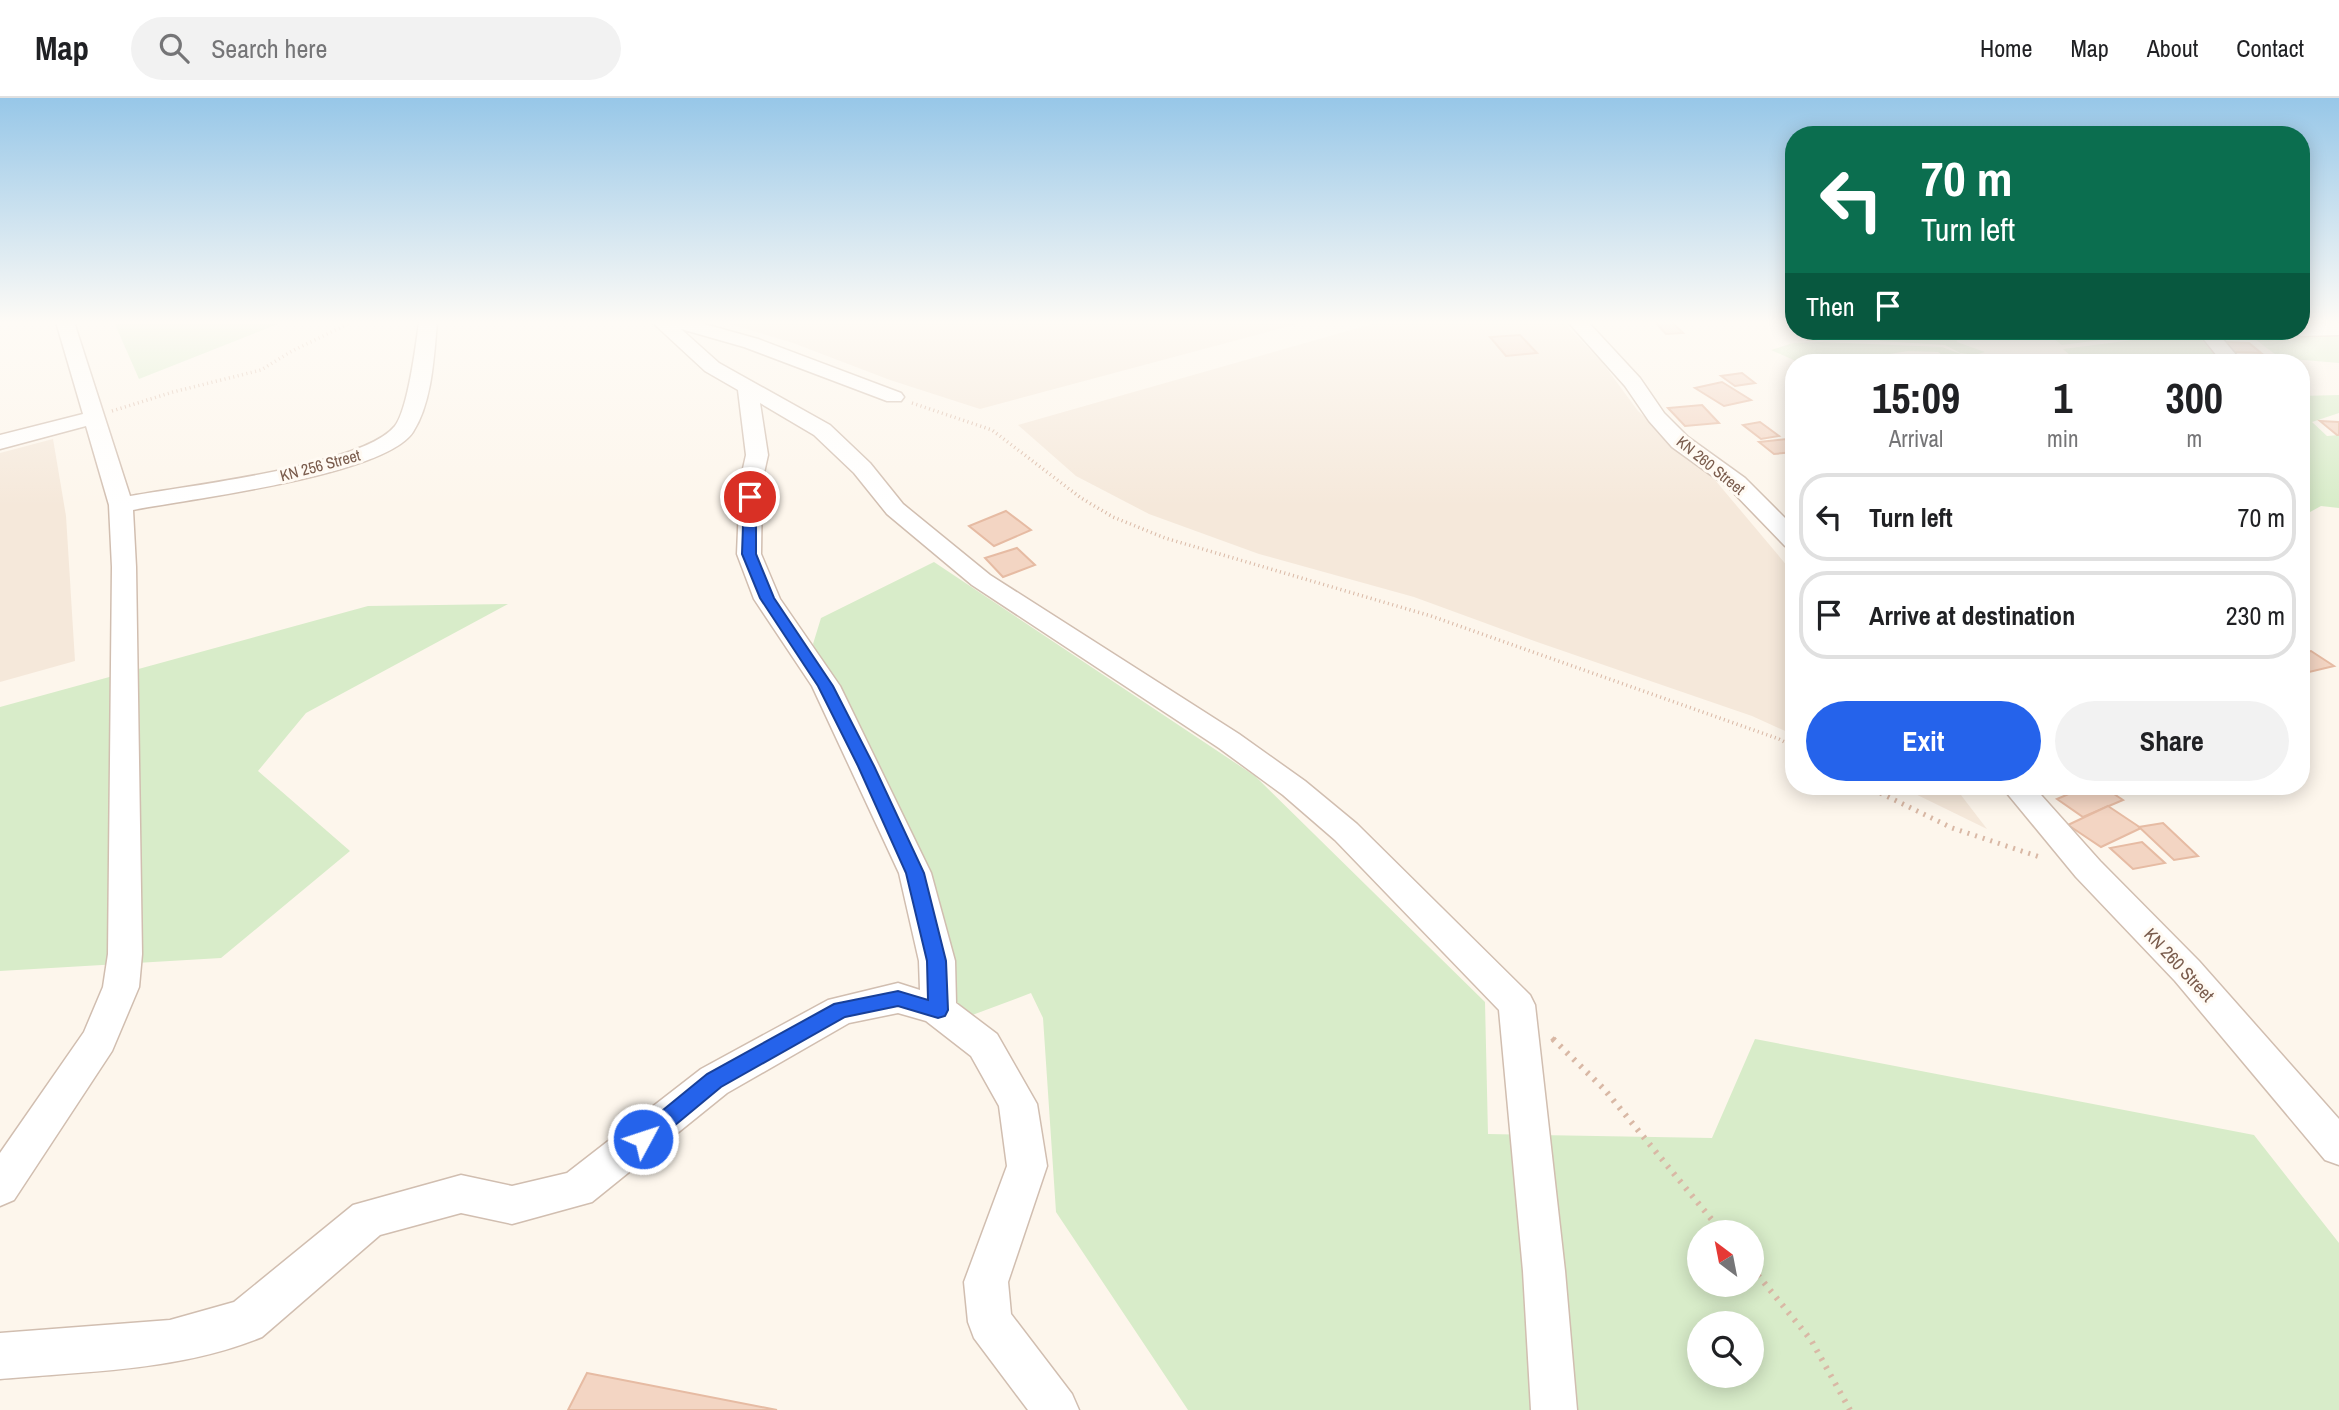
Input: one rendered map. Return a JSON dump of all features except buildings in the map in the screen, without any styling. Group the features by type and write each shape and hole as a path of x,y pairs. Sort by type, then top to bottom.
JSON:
{"street":[{"path":"0,1187 99,1040 121,987 125,954 124,567 121,505 85,383"},
{"name":"KN 256 Street","path":"121,505 352,460 384,444 405,429 417,383"},
{"path":"740,383 822,430 862,468 895,509 941,550 981,580 1229,741 1294,788 1346,832 1517,1005 1555,1410"},
{"path":"858,383 894,397"},
{"name":"KN 260 Street","path":"1634,383 1656,417 1672,434 1737,483 1785,532"},
{"path":"748,388 757,455 751,482 749,554 767,598 826,686 915,873 937,961 938,1010"},
{"path":"0,442 95,416"},
{"name":"KN 260 Street","path":"2024,795 2088,869 2187,971 2339,1147"},
{"path":"0,1356 170,1342 246,1321 368,1219 461,1194 512,1205 578,1189 714,1081 841,1010 898,998 938,1010 984,1045 1018,1104 1027,1166 986,1282 990,1322 1056,1410"}],"path":[{"path":"95,416 208,383"},
{"path":"894,397 992,430 1081,498 1113,517 1165,538 1431,616 1785,742"},
{"path":"1883,795 1938,824 1989,844 2088,869"},
{"path":"1517,1005 1604,1089 1712,1220"},
{"path":"1764,1283 1811,1340 1850,1410"}],"shaded area":[{"path":"900,383 1076,383 980,409"},
{"path":"1164,383 1618,383 1638,411 1710,474 1785,563 1785,731 1752,716 1414,597 1259,554 1149,514 1076,476 1018,425"},
{"path":"53,439 66,516 75,661 0,682 0,453"},
{"path":"1917,795 1961,795 1987,829"}],"green space":[{"path":"2339,395 2339,413 2312,422 2327,436 2339,435 2339,508 2321,506 2310,512 2310,396"},
{"path":"934,562 1255,776 1485,1002 1488,1134 1712,1138 1755,1039 2254,1135 2339,1243 2339,1410 1188,1410 1056,1212 1043,1018 1031,993 951,1023 942,909 813,644 821,618"},
{"path":"508,604 306,713 258,771 350,851 221,958 0,971 0,707 368,606"}],"route":[{"path":"643,1139 714,1081 841,1010 898,998 938,1010 937,961 915,873 826,686 767,598 749,554 750,497"}]}
